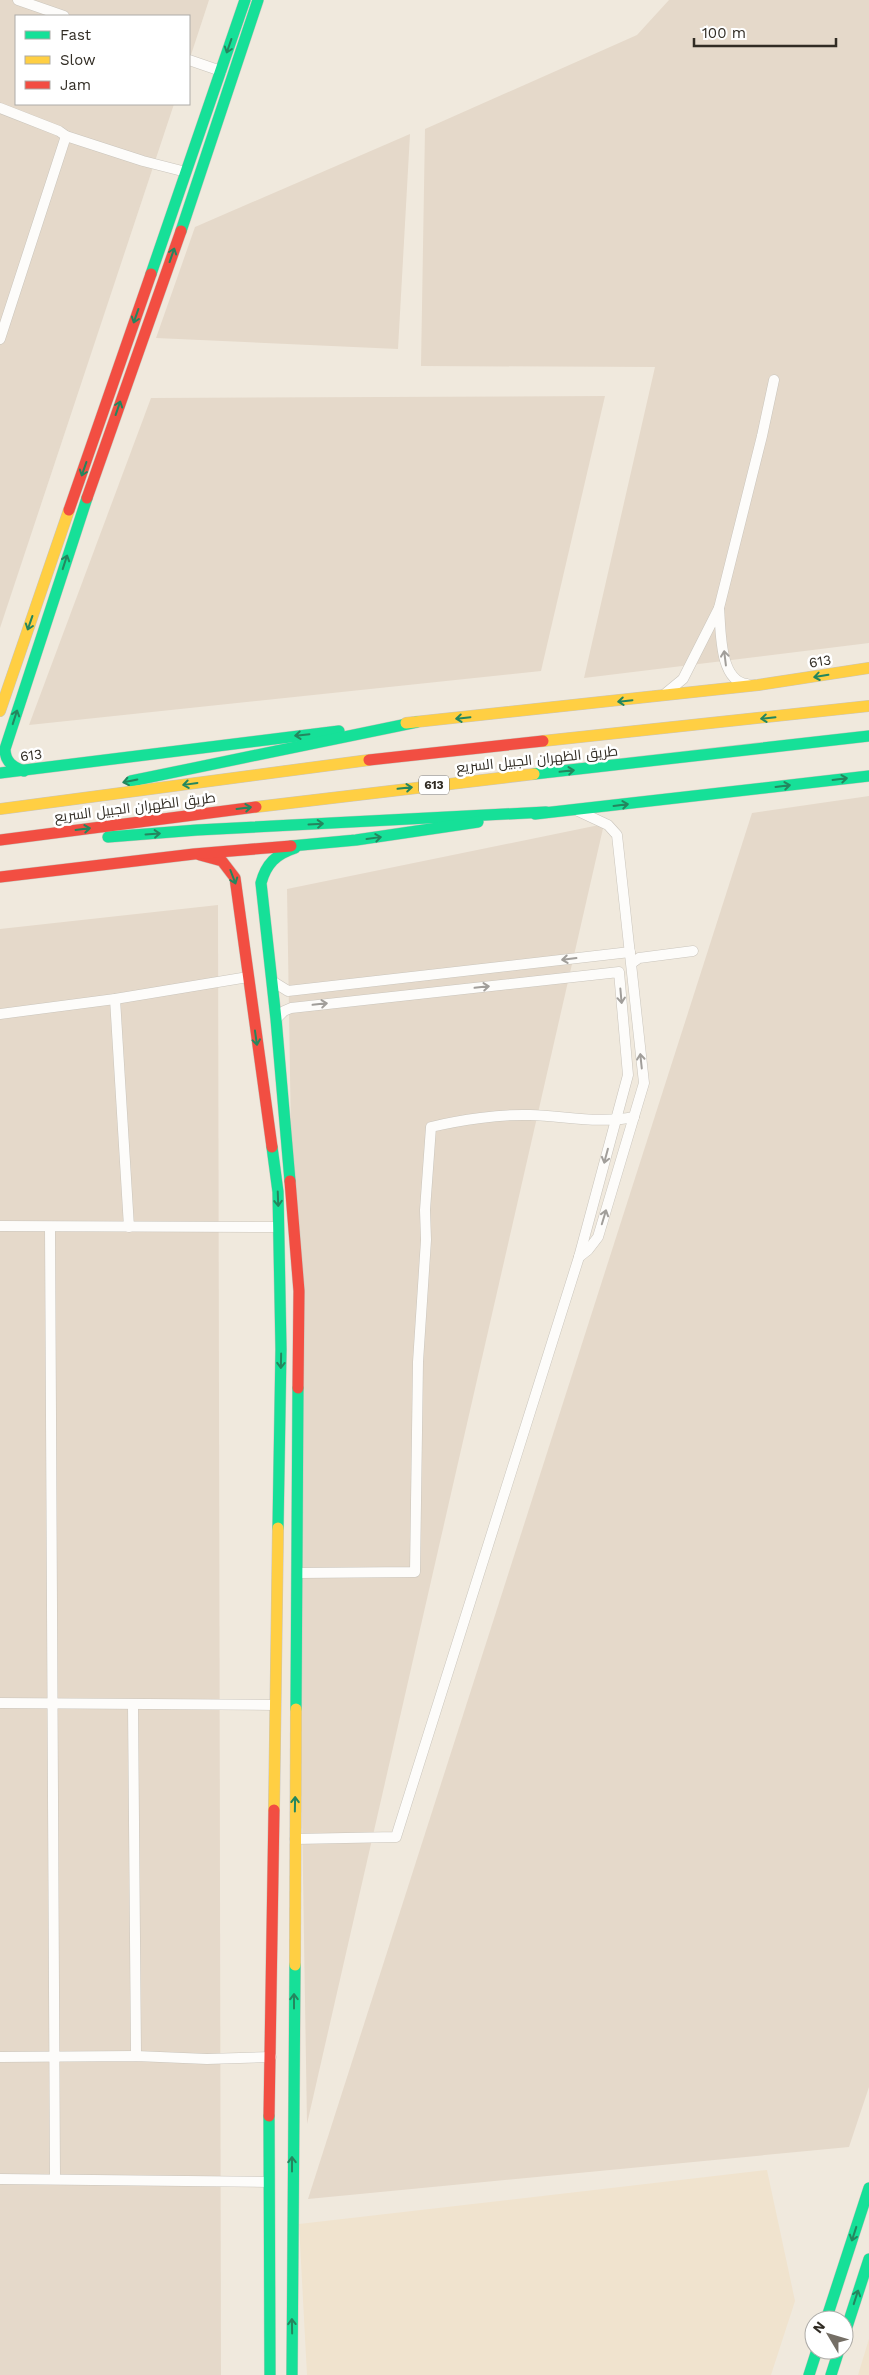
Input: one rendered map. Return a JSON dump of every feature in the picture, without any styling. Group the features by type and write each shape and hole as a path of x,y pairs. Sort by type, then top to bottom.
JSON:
{"main road":[{"path":"0,711 245,0"},
{"path":"24,771 8,763 4,756 5,749 68,550 195,190 258,0"},
{"name":"613","path":"0,773 256,740 758,685 869,668"},
{"name":"طريق الظهران الجبيل السريع","path":"0,808 374,759 869,706"},
{"path":"0,808 417,722"},
{"name":"طريق الظهران الجبيل السريع","path":"0,840 381,791 759,750 869,736"},
{"path":"0,845 197,830 578,810 869,776"},
{"path":"0,877 194,854 356,840 546,812"},
{"path":"292,2375 299,1291 276,1019 261,883 264,870 271,860 281,853 308,844"},
{"path":"194,854 222,861 235,878 278,1192 281,1349 268,2182 270,2375"},
{"path":"829,2310 869,2188"},
{"path":"852,2310 869,2259"},
{"path":"809,2375 814,2360"},
{"path":"831,2375 836,2360"}],"street":[{"path":"18,0 61,15"},
{"path":"190,60 220,71"},
{"path":"0,108 60,131 66,136 142,161 186,172"},
{"path":"0,339 66,136"},
{"path":"656,697 668,692 683,679 718,608 762,436 774,380"},
{"path":"718,608 726,668 736,681 758,685"},
{"path":"578,810 608,825 617,836 644,1083 598,1237 588,1250 578,1257"},
{"path":"276,1019 284,1010 291,1008 619,972 632,966 639,958 693,951"},
{"path":"272,981 288,991 630,952"},
{"path":"295,1839 396,1838 578,1257 628,1075 619,972"},
{"path":"0,1014 116,1000 248,977"},
{"path":"371,999 392,979"},
{"path":"116,1000 129,1227"},
{"path":"298,1573 415,1572 418,1362 426,1240 424,1210 431,1127 452,1122 529,1115 615,1121 634,1118"},
{"path":"0,1226 278,1228"},
{"path":"50,1227 55,2179"},
{"path":"0,1703 275,1705"},
{"path":"133,1705 136,2056"},
{"path":"0,2057 136,2056 207,2059 271,2057"},
{"path":"0,2179 268,2182"}],"shaded area":[{"path":"0,0 209,0 190,58 190,15 15,15 15,105 174,105 0,628"},
{"path":"669,0 869,0 869,643 584,678 655,367 421,366 425,129 637,35"},
{"path":"410,134 398,349 156,338 195,227"},
{"path":"605,396 541,671 29,725 151,398"},
{"path":"869,796 869,2087 849,2147 308,2199 752,813"},
{"path":"604,824 307,2124 287,889"},
{"path":"218,905 221,2375 0,2375 0,929"},
{"path":"767,2170 795,2301 771,2375 307,2375 299,2224"},
{"path":"869,2339 869,2375 858,2375"}],"traffic: fast":[{"path":"151,274 245,0"},
{"path":"181,231 258,0"},
{"path":"24,771 16,768 8,761 5,749 87,498"},
{"path":"131,781 417,722"},
{"path":"0,773 339,731"},
{"path":"534,774 869,736"},
{"path":"535,814 869,776"},
{"path":"108,837 197,830 546,812"},
{"path":"291,846 356,840 478,822"},
{"path":"290,1181 276,1019 261,883 269,865 282,853 295,848"},
{"path":"272,1147 278,1192 281,1349 278,1528"},
{"path":"296,1709 298,1388"},
{"path":"292,2375 295,1965"},
{"path":"269,2116 270,2375"},
{"path":"829,2310 869,2188"},
{"path":"852,2310 869,2259"},
{"path":"809,2375 814,2360"},
{"path":"831,2375 836,2360"}],"traffic: slow":[{"path":"0,711 69,510"},
{"path":"406,723 758,685 869,668"},
{"path":"543,741 869,706"},
{"path":"0,809 369,760"},
{"path":"256,807 534,774"},
{"path":"274,1810 278,1528"},
{"path":"295,1965 296,1709"}],"traffic: jam":[{"path":"87,498 181,231"},
{"path":"69,510 151,274"},
{"path":"369,760 543,741"},
{"path":"0,840 256,807"},
{"path":"0,877 194,854 291,846"},
{"path":"200,855 222,861 235,878 272,1147"},
{"path":"290,1181 299,1291 298,1388"},
{"path":"269,2116 274,1810"}]}
